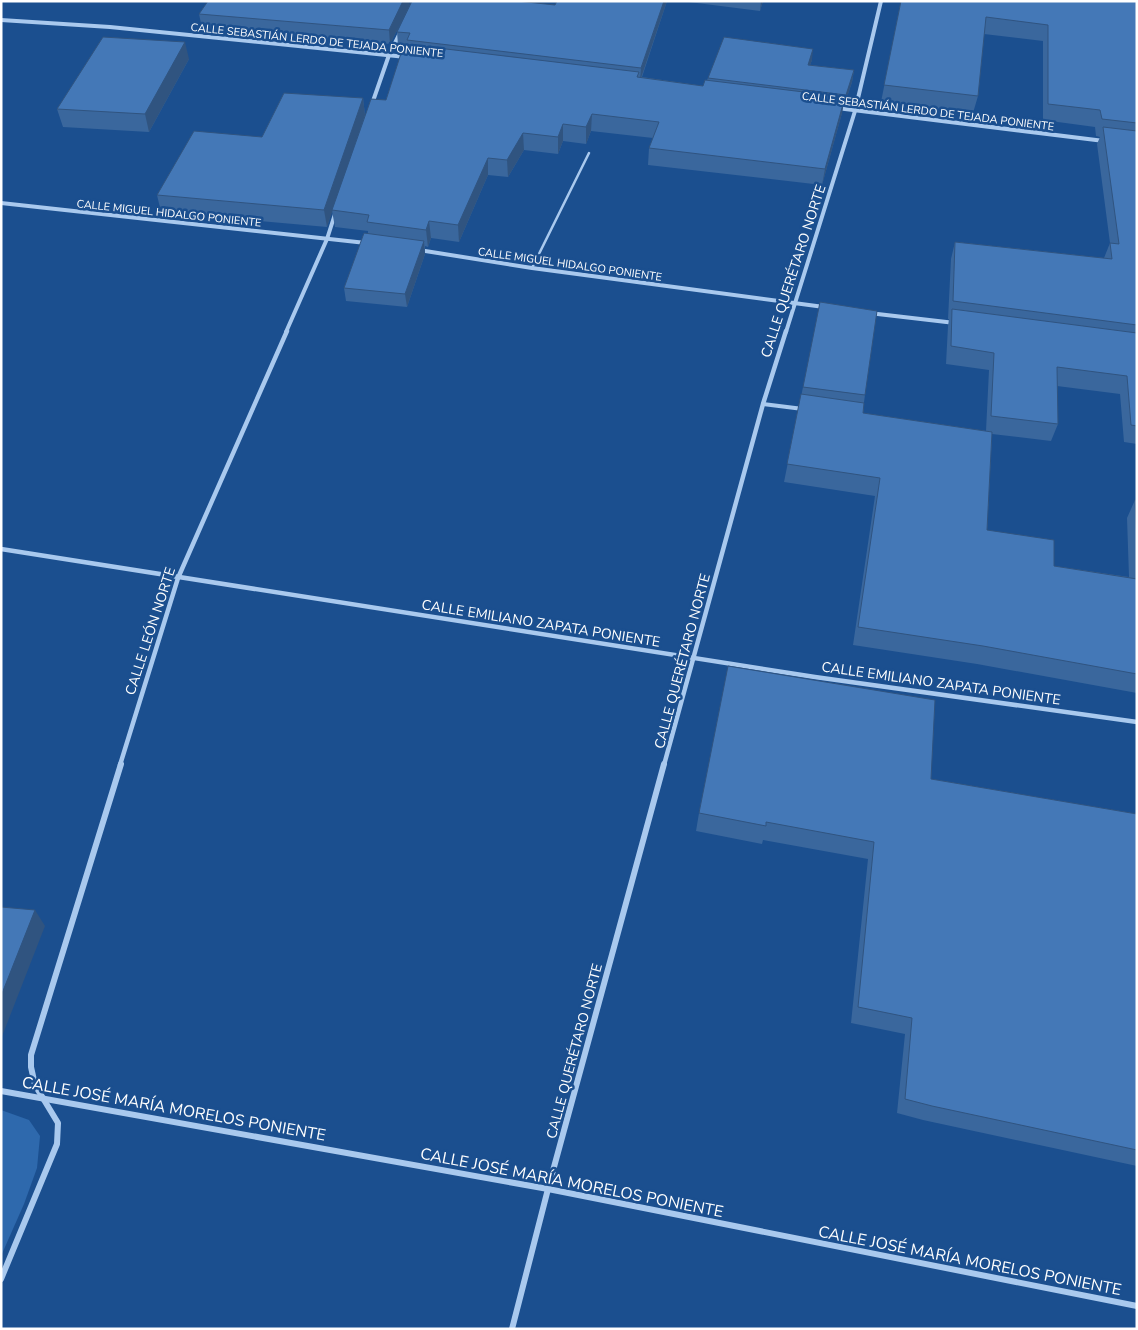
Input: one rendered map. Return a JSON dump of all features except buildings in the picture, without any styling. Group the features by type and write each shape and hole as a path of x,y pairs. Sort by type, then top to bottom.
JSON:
{"street":[{"name":"CALLE QUERÉTARO NORTE","path":"512,1329 548,1189 763,404 855,111 881,1"},
{"name":"CALLE SEBASTIÁN LERDO DE TEJADA PONIENTE","path":"1,20 110,27 409,57"},
{"path":"370,110 389,55 404,24"},
{"name":"CALLE SEBASTIÁN LERDO DE TEJADA PONIENTE","path":"836,108 1108,141"},
{"name":"CALLE MIGUEL HIDALGO PONIENTE","path":"1,203 374,243"},
{"name":"CALLE LEÓN NORTE","path":"1,1279 57,1144 58,1128 55,1116 42,1100 30,1066 31,1055 178,578 327,238 336,211"},
{"name":"CALLE MIGUEL HIDALGO PONIENTE","path":"412,249 532,268 834,308"},
{"path":"864,312 962,324"},
{"name":"CALLE EMILIANO ZAPATA PONIENTE","path":"1,549 694,659 1137,722"},
{"name":"CALLE JOSÉ MARÍA MORELOS PONIENTE","path":"1,1091 42,1100 548,1189 1137,1306"}],"lane":[{"path":"532,268 589,153"},
{"path":"763,404 812,411"}],"shaded area":[{"path":"1,1110 29,1120 40,1136 37,1168 24,1204 1,1256"}]}
